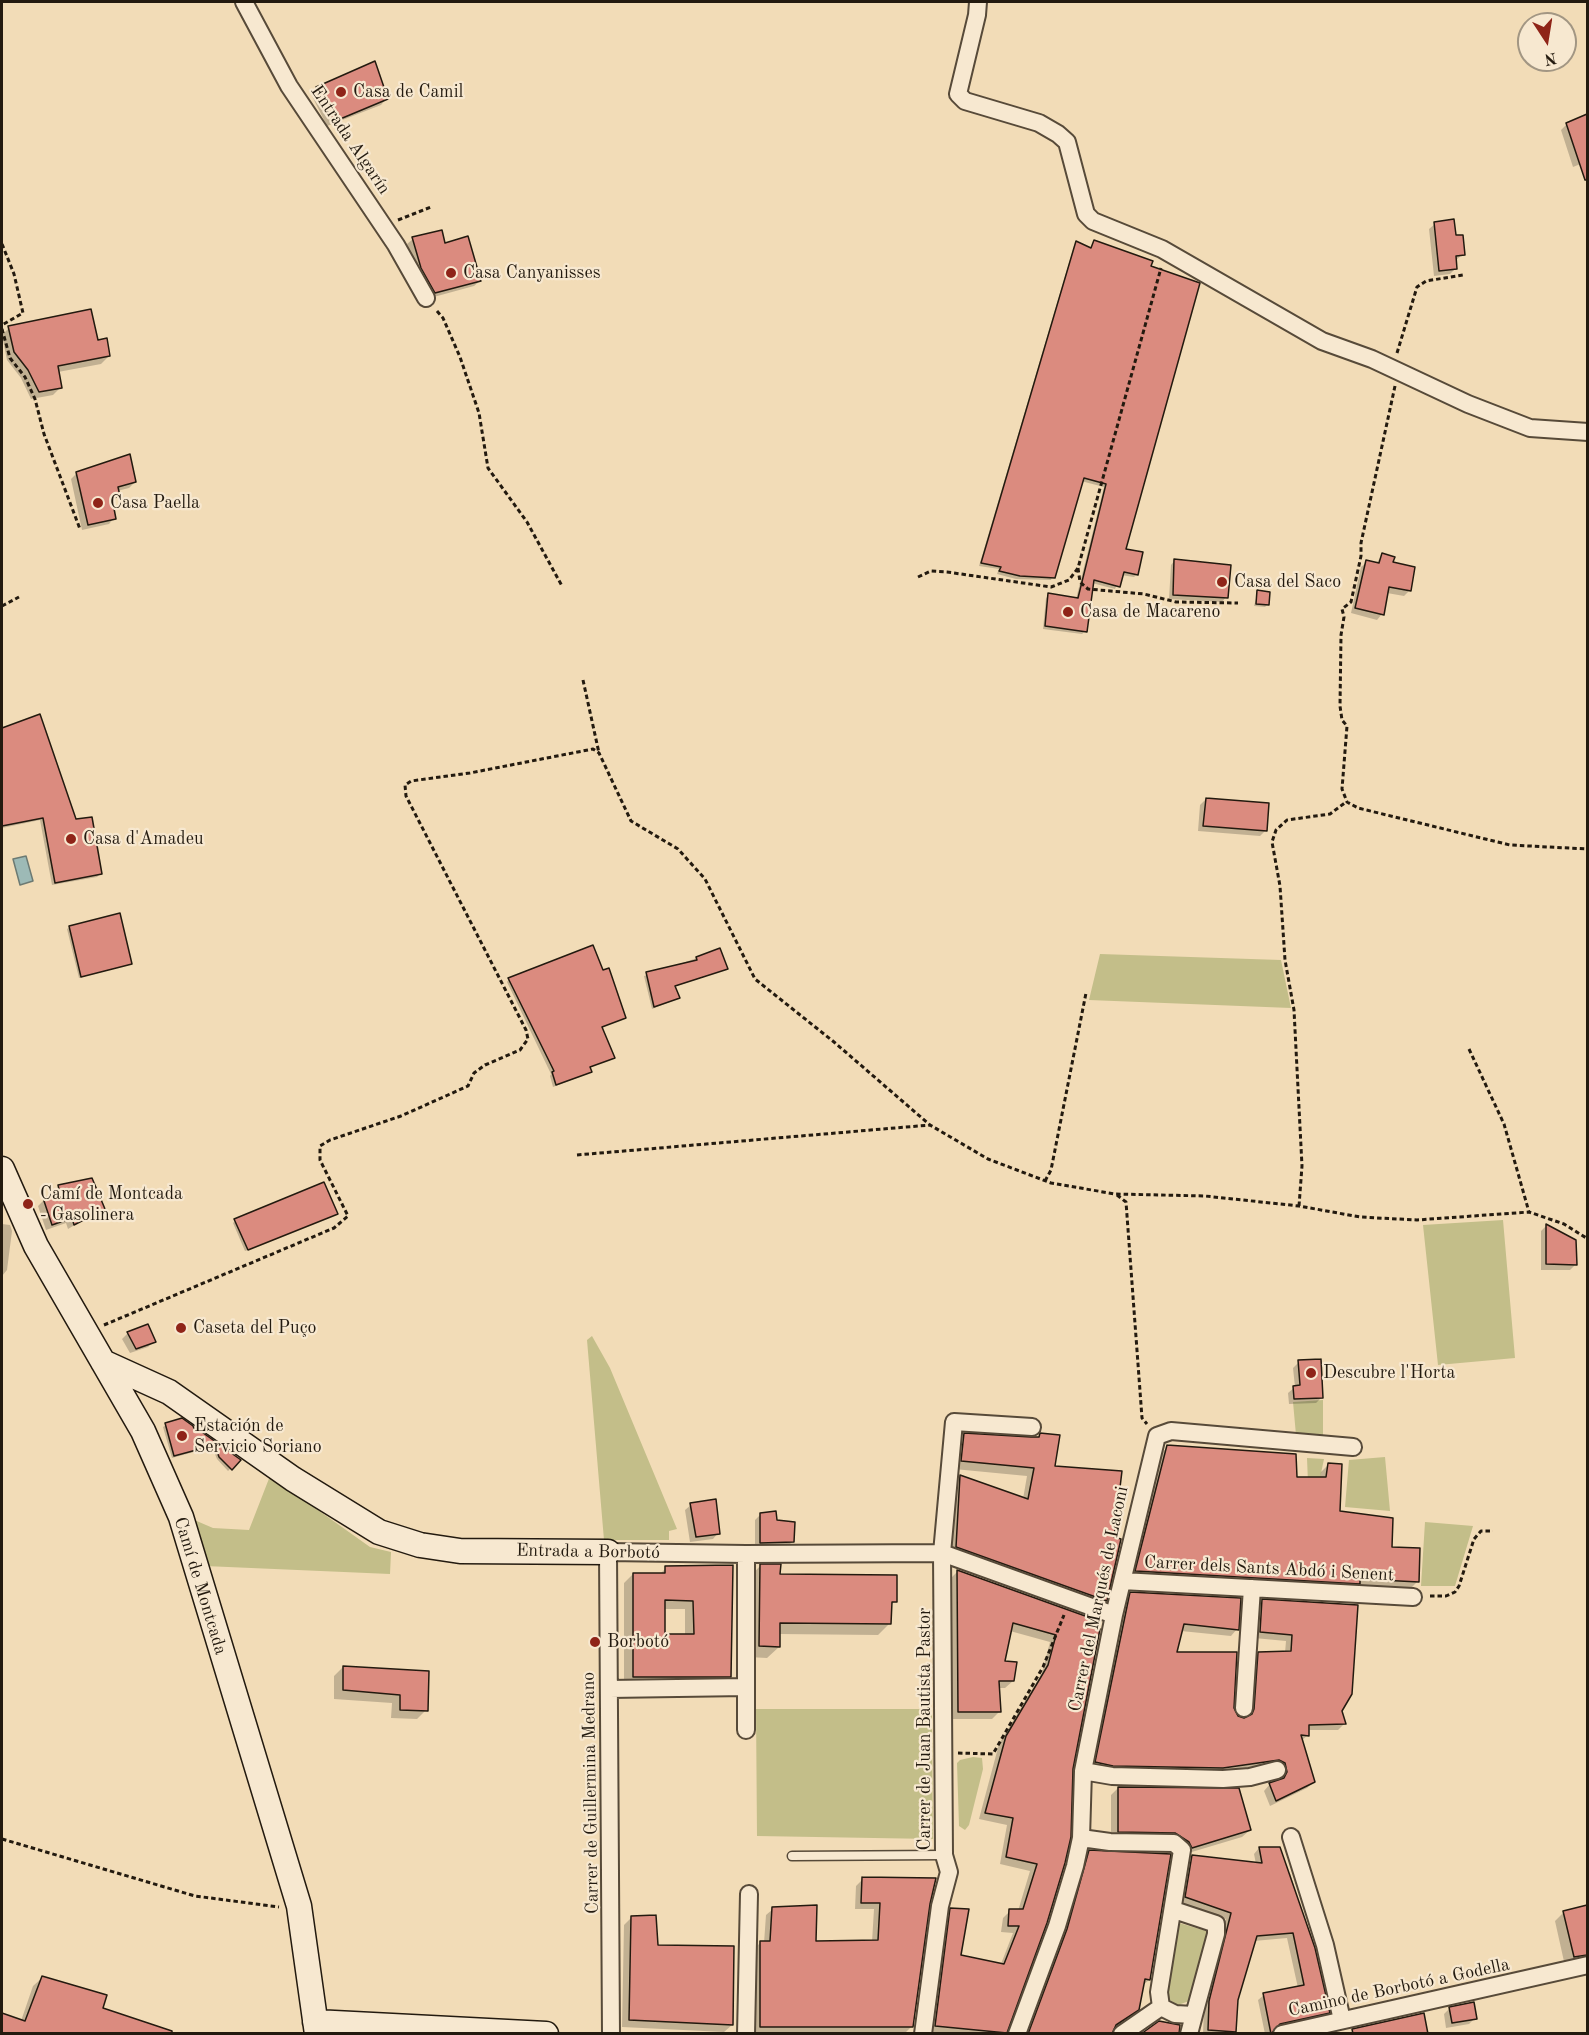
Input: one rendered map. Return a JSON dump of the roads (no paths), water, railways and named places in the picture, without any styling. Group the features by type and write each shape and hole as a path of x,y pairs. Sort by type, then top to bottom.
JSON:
{"street":[{"name":"Entrada Algarín","path":"244,2 290,86 382,224 426,298"},
{"path":"978,2 958,94 965,100 1039,123 1067,142 1086,214 1093,221 1171,254 1322,341 1530,428 1587,432"},
{"name":"Camí de Montcada","path":"2,1169 36,1246 143,1431 180,1517 299,1906 316,2028"},
{"name":"Entrada a Borbotó","path":"103,1362 169,1392 293,1479 379,1532 420,1545 460,1551 746,1554 942,1553 1114,1615"},
{"name":"Carrer de Juan Bautista Pastor","path":"923,2034 940,1906 949,1872 944,1855 943,1753 945,1730 942,1553 954,1422 1032,1427"},
{"name":"Carrer del Marqués de Laconi","path":"1017,2034 1057,1926 1081,1838 1083,1771 1114,1615 1157,1436 1171,1431 1353,1447"},
{"name":"Carrer de Guillermina Medrano","path":"608,1552 611,2034"},
{"path":"746,1554 746,1730"},
{"name":"Carrer dels Sants Abdó i Senent","path":"1122,1581 1413,1597"},
{"path":"1244,1708 1252,1588"},
{"path":"609,1689 746,1687"},
{"path":"1083,1771 1112,1776 1223,1779 1250,1777 1276,1770"},
{"path":"1291,1837 1325,1945 1342,2020"},
{"path":"1081,1838 1110,1842 1174,1843 1182,1850 1159,1992 1161,2007"},
{"path":"746,2034 749,1894"},
{"path":"1174,1910 1216,1924 1216,1934 1189,2034"},
{"name":"Camino de Borbotó a Godella","path":"1282,2034 1587,1965"},
{"path":"1161,2007 1175,2014 1194,2014"},
{"path":"1122,2034 1161,2007"},
{"path":"316,2028 546,2034"}],"lane":[{"path":"792,1856 944,1855"}],"water":[{"path":"26,856 33,881 20,885 13,859"}],"place":[{"name":"Casa de Camil","path":"341,92"},
{"name":"Casa Canyanisses","path":"451,273"},
{"name":"Casa Paella","path":"98,503"},
{"name":"Casa del Saco","path":"1222,582"},
{"name":"Casa de Macareno","path":"1068,612"},
{"name":"Casa d'Amadeu","path":"71,839"},
{"name":"Camí de Montcada - Gasolinera","path":"28,1204"},
{"name":"Caseta del Puço","path":"181,1328"},
{"name":"Descubre l'Horta","path":"1311,1373"},
{"name":"Estación de Servicio Soriano","path":"182,1436"},
{"name":"Borbotó","path":"595,1642"}]}
